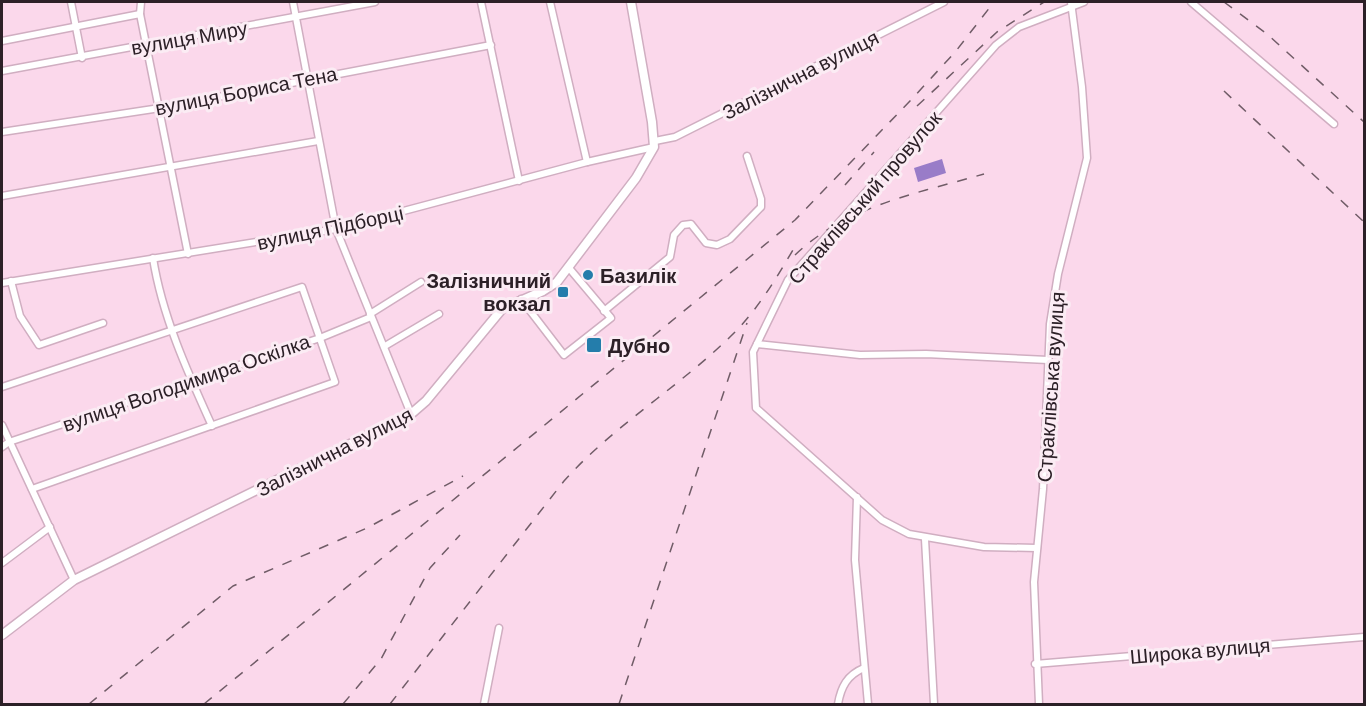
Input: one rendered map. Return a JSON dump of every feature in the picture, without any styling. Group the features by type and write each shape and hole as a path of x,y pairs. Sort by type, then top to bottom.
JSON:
{"main road":[{"path":"631,2 654,144"},
{"name":"Залізнична вулиця","path":"2,635 74,580 411,414 426,401 492,319 507,306 550,288 569,268 641,170 654,144"}],"street":[{"path":"71,2 82,58"},
{"path":"293,2 336,229 411,414"},
{"name":"вулиця Миру","path":"2,71 375,2"},
{"path":"481,2 519,181"},
{"path":"550,2 587,162"},
{"name":"Залізнична вулиця","path":"654,144 675,137 944,2"},
{"name":"Страклівський провулок","path":"1037,548 984,547 925,539 909,534 882,520 756,408 753,352 788,280 913,142 985,57 1019,27 1072,3 1084,2"},
{"path":"1191,2 1334,124"},
{"name":"Страклівська вулиця","path":"1039,705 1035,664 1034,582 1043,489 1048,360 1058,274 1087,158 1072,3"},
{"path":"2,41 76,27 140,7 188,254"},
{"name":"вулиця Бориса Тена","path":"2,132 160,108 307,78 491,45"},
{"path":"2,196 318,141"},
{"name":"вулиця Підборці","path":"2,283 336,229 654,144"},
{"path":"604,311 670,257 674,235 683,225 691,224 706,243 717,245 730,239 759,210 761,199 747,156"},
{"path":"153,258 158,287 192,381 212,426"},
{"path":"521,299 564,355 610,318 569,268"},
{"path":"11,281 20,316 39,345 103,323"},
{"name":"вулиця Володимира Оскілка","path":"2,447 9,441 320,338 371,315 421,282"},
{"path":"2,387 302,287 335,382 32,489"},
{"path":"385,346 439,314"},
{"path":"757,344 860,355 926,354 1048,360"},
{"path":"2,425 74,580"},
{"path":"857,497 855,560 868,705"},
{"path":"2,562 50,527"},
{"path":"925,539 934,705"},
{"path":"484,705 499,628"},
{"name":"Широка вулиця","path":"1035,664 1365,637"},
{"path":"838,705 839,694 848,679 864,668"}],"shaded area":[{"path":"942,159 946,173 918,182 914,168"}],"railway":[{"path":"204,704 795,220 956,51 994,2"},
{"path":"917,106 997,32 1044,2"},
{"path":"1224,2 1267,34 1364,122"},
{"path":"1224,91 1364,222"},
{"path":"845,185 874,152"},
{"path":"795,255 815,238 860,213 909,195 984,174"},
{"path":"390,704 564,481 604,442 692,371 734,333 760,302 797,243"},
{"path":"619,704 747,323"},
{"path":"89,704 233,586 367,528 463,476"},
{"path":"343,704 381,659 430,568 460,535"}],"place":[{"name":"Базилік","path":"588,275"},
{"name":"Залізничний вокзал","path":"563,292"},
{"name":"Дубно","path":"594,345"}]}
